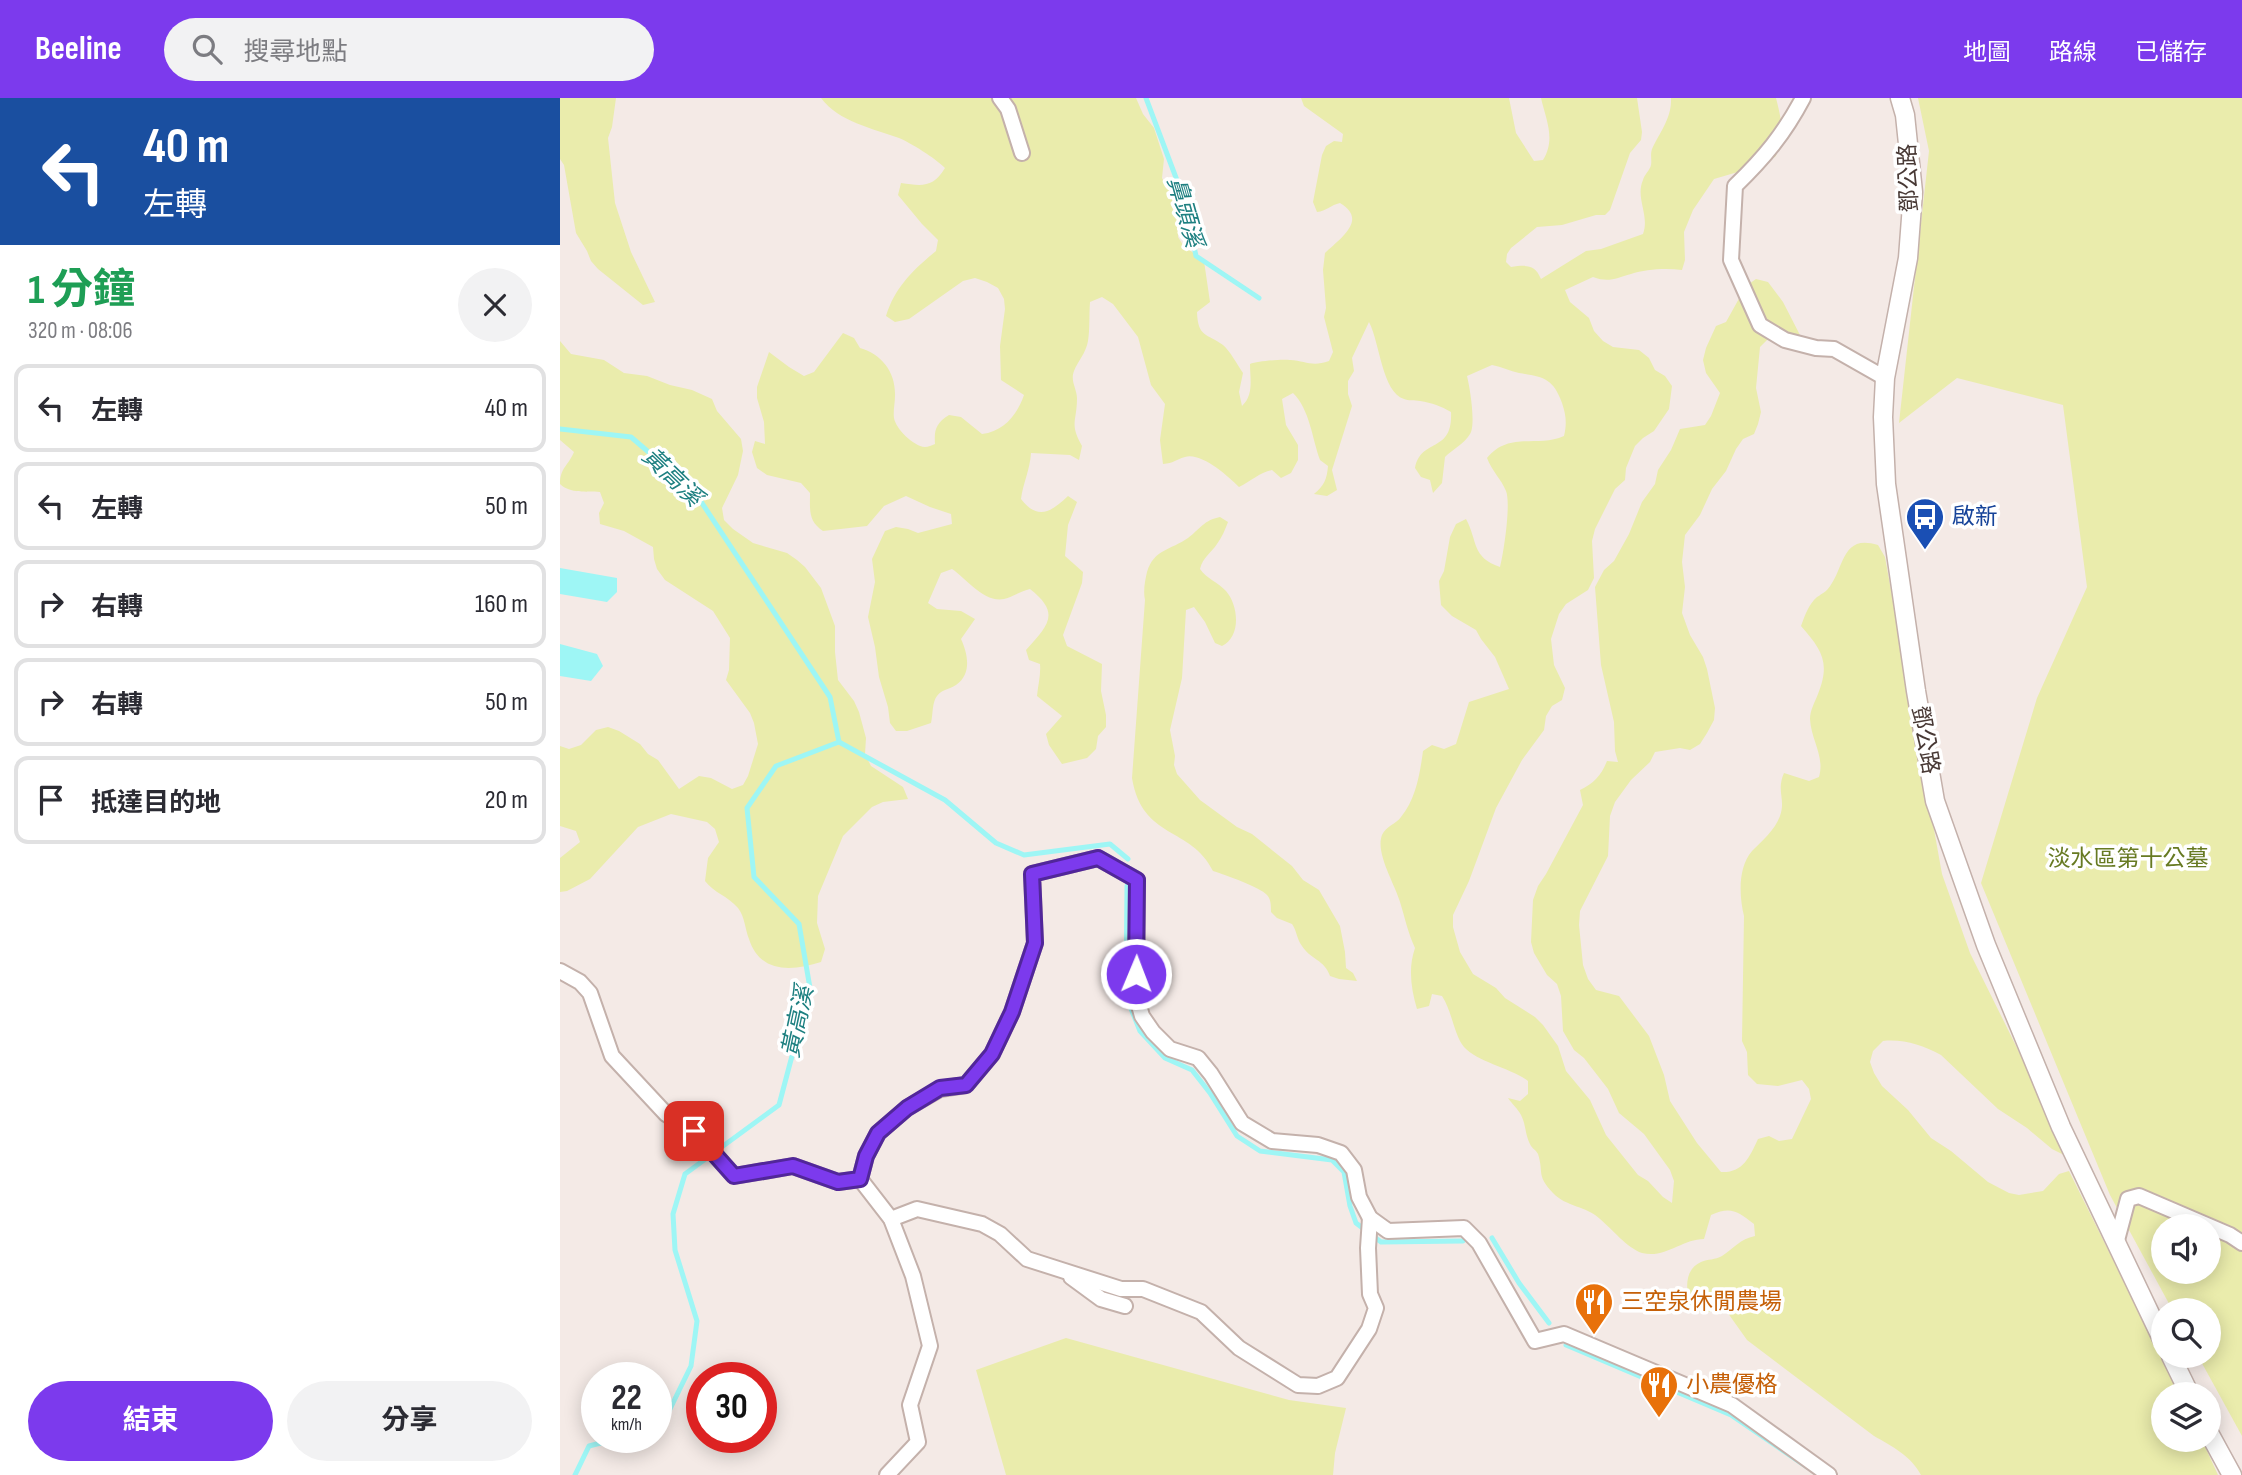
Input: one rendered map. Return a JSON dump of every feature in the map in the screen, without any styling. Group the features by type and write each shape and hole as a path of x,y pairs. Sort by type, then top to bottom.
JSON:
{"street":[{"path":"1000,98 1008,109 1022,153"},
{"path":"1803,98 1788,127 1735,186 1731,260 1760,325 1786,340 1816,348 1834,349 1885,378"},
{"name":"鄧公路","path":"1900,98 1905,115 1913,192 1908,258 1885,378 1883,418 1886,484 1935,801 1986,945 2061,1127 2151,1316"},
{"path":"860,1179 866,1156 878,1133 907,1108 940,1088 966,1085 992,1054 1012,1012 1035,943 1032,874 1098,858 1137,880 1136,995 1142,1016 1170,1049 1198,1058 1242,1123 1272,1141 1318,1145 1341,1153 1354,1170 1359,1197 1370,1218 1388,1231 1464,1228 1479,1243 1535,1340 1564,1334 1732,1405 1829,1475"},
{"path":"560,971 580,982 590,993 612,1056 666,1114 694,1131 734,1176 793,1166 838,1182 860,1179"},
{"path":"860,1179 891,1219 913,1276 930,1346 910,1405 918,1442 887,1475"},
{"path":"2116,1244 2129,1199 2138,1196 2230,1235 2242,1243"},
{"path":"891,1219 917,1209 982,1224 1000,1234 1027,1259 1121,1289 1143,1289 1201,1312 1239,1348 1298,1385 1318,1385 1337,1378 1369,1328 1376,1308 1370,1294 1370,1218"},
{"path":"1060,1269 1101,1299 1125,1306"},
{"path":"2219,1452 2232,1475"}],"green space":[{"path":"560,98 616,98 608,138 615,203 631,252 655,302 643,305 598,269 576,233 564,165 560,159"},
{"path":"821,98 1136,98 1143,114 1154,128 1164,159 1162,178 1181,212 1178,237 1183,245 1204,261 1210,302 1197,312 1199,326 1204,334 1226,348 1243,373 1239,392 1242,406 1250,392 1250,364 1290,360 1318,364 1329,361 1333,352 1324,317 1325,253 1344,236 1352,223 1352,216 1340,203 1317,212 1313,202 1322,155 1326,146 1334,141 1342,142 1343,134 1304,106 1301,98 1509,98 1516,133 1534,161 1543,160 1549,145 1549,129 1541,98 1637,98 1641,140 1630,153 1610,210 1605,215 1562,225 1537,227 1507,254 1506,262 1511,267 1529,267 1536,271 1541,279 1586,251 1601,249 1643,234 1645,220 1641,187 1651,165 1652,149 1668,118 1671,98 1776,98 1781,127 1776,156 1765,164 1714,179 1693,210 1684,232 1685,260 1682,270 1650,270 1608,280 1593,277 1565,290 1570,302 1589,318 1594,331 1603,341 1613,347 1639,350 1649,358 1655,370 1665,376 1672,386 1669,409 1654,431 1635,446 1626,468 1625,480 1615,489 1595,529 1592,541 1594,578 1588,590 1566,604 1559,614 1551,639 1554,665 1565,688 1562,700 1552,706 1546,716 1544,730 1522,760 1496,808 1469,881 1453,915 1453,927 1460,952 1473,974 1496,988 1505,998 1543,1025 1558,1046 1566,1071 1590,1100 1606,1135 1638,1175 1672,1203 1674,1181 1670,1170 1644,1134 1619,1113 1608,1089 1584,1058 1574,1050 1563,1031 1561,996 1557,984 1547,975 1531,942 1533,900 1583,805 1580,790 1596,778 1607,761 1618,762 1614,722 1601,665 1595,587 1629,534 1642,502 1655,484 1658,470 1680,429 1705,425 1711,416 1720,393 1706,373 1703,360 1716,326 1726,322 1746,286 1756,279 1768,282 1783,302 1801,337 1770,337 1760,347 1756,388 1761,412 1758,424 1754,434 1743,439 1736,449 1700,515 1685,535 1682,613 1707,669 1715,708 1714,720 1700,744 1690,750 1680,748 1655,752 1650,762 1631,780 1615,802 1610,816 1608,856 1580,911 1583,965 1588,979 1596,990 1619,996 1649,1036 1664,1075 1670,1101 1697,1143 1721,1172 1740,1167 1758,1139 1769,1136 1779,1141 1792,1139 1811,1099 1809,1089 1802,1080 1778,1086 1757,1084 1748,1075 1747,1052 1742,1041 1742,873 1747,858 1778,821 1784,773 1809,781 1819,777 1819,755 1810,719 1822,683 1824,664 1819,649 1801,626 1804,618 1809,606 1833,582 1850,549 1857,544 1878,545 1885,557 1942,874 1970,953 2072,1159 2052,1149 1998,1109 1941,1055 1927,1048 1913,1043 1883,1041 1873,1051 1870,1062 1874,1073 1882,1086 1908,1110 1931,1138 1988,1182 2009,1193 2019,1195 2043,1191 2059,1174 2069,1171 2151,1336 2151,1368 2167,1368 2174,1382 2151,1382 2151,1452 2207,1452 2218,1475 1921,1475 1912,1462 1900,1452 1874,1436 1747,1340 1725,1309 1702,1313 1691,1307 1687,1282 1691,1270 1701,1262 1719,1257 1755,1236 1754,1224 1729,1210 1711,1215 1704,1239 1650,1254 1631,1247 1595,1215 1558,1198 1544,1182 1538,1154 1529,1142 1521,1115 1508,1098 1520,1101 1528,1094 1528,1081 1477,1057 1464,1047 1442,996 1432,994 1429,1006 1417,1009 1411,978 1415,948 1383,859 1382,835 1401,817 1414,794 1423,751 1432,745 1444,749 1456,744 1469,702 1509,689 1495,657 1476,630 1452,616 1441,605 1439,581 1444,571 1450,537 1456,524 1466,519 1480,553 1500,567 1507,497 1487,458 1496,450 1514,442 1544,441 1564,436 1566,419 1562,403 1555,388 1546,380 1492,365 1467,376 1472,406 1472,429 1465,440 1445,457 1442,483 1433,493 1430,480 1421,477 1415,468 1423,452 1447,434 1451,412 1397,395 1386,377 1369,322 1352,358 1354,371 1348,381 1348,394 1352,406 1332,470 1337,490 1327,496 1314,494 1324,482 1328,466 1320,460 1307,416 1293,393 1282,399 1286,425 1298,445 1298,460 1291,473 1281,478 1272,470 1239,487 1214,466 1199,458 1185,457 1163,464 1160,440 1165,404 1151,385 1138,337 1113,304 1102,297 1090,302 1087,345 1073,375 1077,398 1075,427 1082,446 1079,460 1070,455 1031,453 1021,499 1027,506 1039,512 1050,510 1068,496 1077,502 1068,525 1065,556 1083,572 1082,583 1063,635 1067,646 1102,664 1101,691 1106,727 1098,736 1096,749 1087,758 1062,764 1049,745 1046,734 1062,716 1037,696 1040,664 1029,660 1026,650 1045,627 1048,620 1046,606 1030,589 1004,599 990,597 952,569 941,573 928,603 937,609 961,611 975,619 961,639 967,657 965,675 956,685 937,696 931,723 907,731 896,731 890,723 868,617 875,582 872,559 885,531 896,527 918,533 952,524 951,514 906,496 884,506 867,526 823,531 818,527 811,515 810,493 801,483 767,475 757,468 752,452 755,441 765,444 757,387 769,352 804,376 814,372 843,333 854,338 860,348 875,355 890,372 895,388 895,422 910,440 925,447 935,444 937,427 949,415 961,417 982,434 1003,426 1018,409 1024,395 1001,380 1000,346 1005,309 1004,299 998,288 975,278 963,281 909,319 895,322 886,316 900,288 912,272 936,251 938,240 898,195 901,183 926,184 941,175 945,168 904,140 846,119"},
{"name":"淡水區第十公墓","path":"1918,98 2242,98 2242,1436 2221,1398 2221,1382 2212,1382 2205,1368 2221,1368 2221,1298 2166,1298 2158,1284 2221,1284 2221,1214 2151,1214 2151,1270 2110,1195 1981,883 2037,698 2087,587 2063,405 1957,378 1899,423 1929,151"},
{"path":"560,341 571,354 604,360 624,373 647,376 712,399 717,411 741,439 743,451 738,475 722,508 724,520 753,543 787,553 797,560 821,588 835,626 838,680 859,712 866,738 865,754 871,766 903,787 908,799 883,802 872,807 843,836 818,896 817,923 825,949 821,962 789,968 769,964 761,959 754,950 738,908 705,881 708,858 719,842 715,829 707,822 671,814 638,827 590,879 560,892 560,858 580,842 576,831 560,826 560,746 569,749 581,745 596,730 608,727 640,744 648,754 658,760 679,789 699,776 711,778 732,789 743,785 758,744 750,713 726,680 730,638 713,611 665,580 657,569 653,547 624,531 600,524 599,513 604,503 600,492 574,491 560,484 563,471 574,452 560,440"},
{"path":"1220,517 1228,522 1227,525 1200,569 1230,597 1234,605 1235,629 1228,642 1222,646 1215,643 1194,607 1186,610 1182,678 1170,730 1174,765 1177,774 1200,800 1237,827 1252,834 1292,866 1303,880 1319,890 1340,926 1346,968 1353,973 1357,981 1330,976 1325,966 1302,946 1292,924 1277,918 1271,912 1267,895 1250,885 1213,871 1204,857 1192,846 1156,823 1137,798 1132,778 1147,572 1159,554 1188,538 1206,523"},
{"path":"1066,1338 1289,1400 1346,1408 1335,1453 1333,1475 1006,1475 976,1370"}],"water":[{"path":"560,568 617,578 617,592 607,602 560,594"},
{"path":"560,644 597,654 603,666 591,681 560,676"}],"waterway":[{"name":"鼻頭溪","path":"1146,98 1184,199 1196,256 1259,298"},
{"name":"黃高溪","path":"560,429 631,437 694,491 830,697 839,742"},
{"path":"839,742 945,800 996,843 1024,855 1110,844 1128,859"},
{"name":"黃高溪","path":"672,1405 691,1366 697,1321 675,1250 673,1214 685,1174 779,1105 810,988 799,924 754,877 747,808 776,766 839,742"},
{"path":"1127,886 1126,996 1140,1031 1165,1058 1192,1070 1237,1136 1260,1151 1332,1160 1344,1172 1356,1223 1381,1242 1463,1241"},
{"path":"1492,1238 1519,1283 1549,1323"},
{"path":"1566,1345 1731,1415 1807,1467"},
{"name":"黃高溪","path":"575,1475 586,1453"}],"place":[{"name":"啟新","path":"1925,551"},
{"name":"三空泉休閒農場","path":"1594,1336"},
{"name":"小農優格","path":"1659,1419"}],"route":[{"path":"694,1131 734,1176 793,1166 838,1182 860,1179 866,1156 878,1133 907,1108 940,1088 966,1085 992,1054 1012,1012 1035,943 1032,874 1098,858 1137,880 1136,974"}]}
